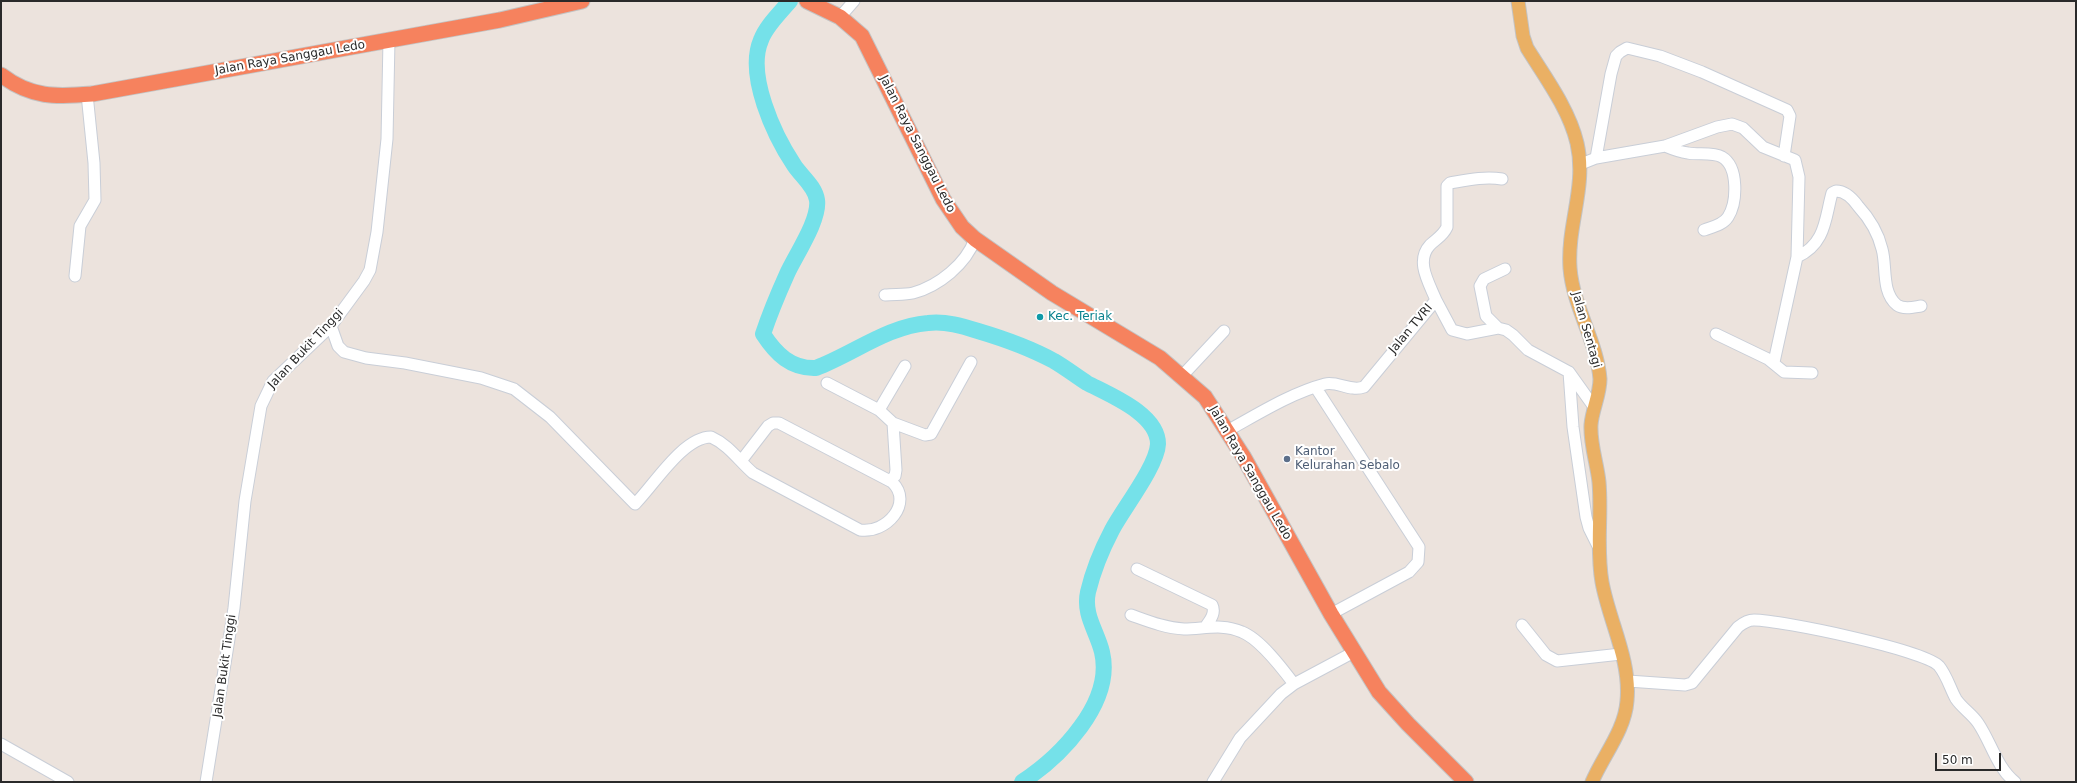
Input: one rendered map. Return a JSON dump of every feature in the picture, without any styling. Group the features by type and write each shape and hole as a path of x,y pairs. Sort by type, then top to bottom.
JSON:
{"highway":[{"name":"Jalan Raya Sanggau Ledo","path":"1,75 14,84 36,94 49,96 87,94 512,18 582,1"},
{"name":"Jalan Raya Sanggau Ledo","path":"808,2 840,16 862,36 943,199 962,227 975,239 1052,293 1160,358 1205,397 1227,431 1354,652 1388,702 1466,782"}],"main road":[{"name":"Jalan Sentagi","path":"1518,1 1523,36 1527,48 1571,124 1581,164 1580,183 1572,228 1570,268 1573,290 1592,347 1600,380 1594,407 1591,434 1599,483 1599,548 1602,582 1628,681 1627,703 1623,718 1592,782"}],"street":[{"path":"840,16 854,1"},
{"name":"Jalan Bukit Tinggi","path":"206,782 234,608 247,494 261,406 273,381 331,326 364,281 372,262 377,232 387,139 389,40"},
{"path":"1596,158 1610,74 1616,56 1628,48 1660,56 1702,72 1787,110 1790,116 1784,156"},
{"path":"75,276 80,226 95,200 94,163 87,94"},
{"path":"1581,164 1596,158 1665,146 1722,125 1735,124 1747,132 1763,147 1795,160 1798,172 1797,257 1774,362"},
{"path":"1665,146 1689,154 1720,156 1726,159 1730,166 1734,194 1732,208 1728,218 1721,224 1704,230"},
{"path":"1436,300 1426,275 1423,260 1426,251 1444,233 1447,227 1446,191 1448,184 1489,177 1502,179"},
{"path":"1797,257 1809,249 1824,228 1832,193 1836,191 1841,192 1853,199 1876,232 1883,249 1887,288 1894,301 1903,307 1921,306"},
{"path":"885,294 912,293 924,289 943,278 966,257 975,239"},
{"path":"1505,269 1484,279 1480,286 1486,316 1498,328 1510,333 1538,357 1569,372 1594,407"},
{"name":"Jalan TVRI","path":"1227,431 1267,409 1316,388 1329,384 1347,388 1364,387 1436,300 1452,330 1467,334 1498,328"},
{"path":"331,326 338,346 350,354 366,358 404,362 481,378 514,389 550,417 636,504 683,450 700,438 711,437 732,452 741,461 750,470 767,481 863,530 877,528 887,522 895,516 900,507 900,491 890,480 779,423 773,423 768,426 741,461"},
{"path":"1182,376 1224,331"},
{"path":"1716,334 1774,362 1780,371 1787,373 1812,373"},
{"path":"827,383 879,410 893,423 925,436 931,434 971,362"},
{"path":"879,410 905,366"},
{"path":"1569,372 1573,427 1586,517 1588,528 1599,548"},
{"path":"1316,388 1401,517 1420,552 1417,565 1409,572 1331,614"},
{"path":"890,480 895,476 896,470 893,423"},
{"path":"1137,569 1212,605 1214,608 1212,616 1206,626"},
{"path":"1131,615 1166,627 1184,629 1206,626 1224,627 1249,636 1294,684"},
{"path":"1628,681 1685,685 1692,683 1738,627 1753,620 1800,627 1903,650 1939,666 1947,678 1957,701 1978,722 2006,772 2015,782"},
{"path":"1522,625 1546,655 1557,661 1621,654"},
{"path":"1213,782 1244,733 1255,719 1294,684 1354,652"},
{"path":"1,744 68,782"}],"waterway":[{"path":"790,1 763,35 757,54 757,70 764,104 778,138 794,165 814,190 817,200 817,208 811,227 787,274 763,334 773,348 792,363 807,368 816,368 899,329 928,323 948,323 1017,344 1054,361 1087,383 1131,407 1142,415 1156,433 1158,444 1152,464 1108,537 1095,568 1088,592 1087,608 1102,652 1104,671 1100,690 1092,709 1081,727 1052,758 1022,782"}],"place":[{"name":"Kec. Teriak","path":"1040,317"},
{"name":"Kantor Kelurahan Sebalo","path":"1287,459"}]}
